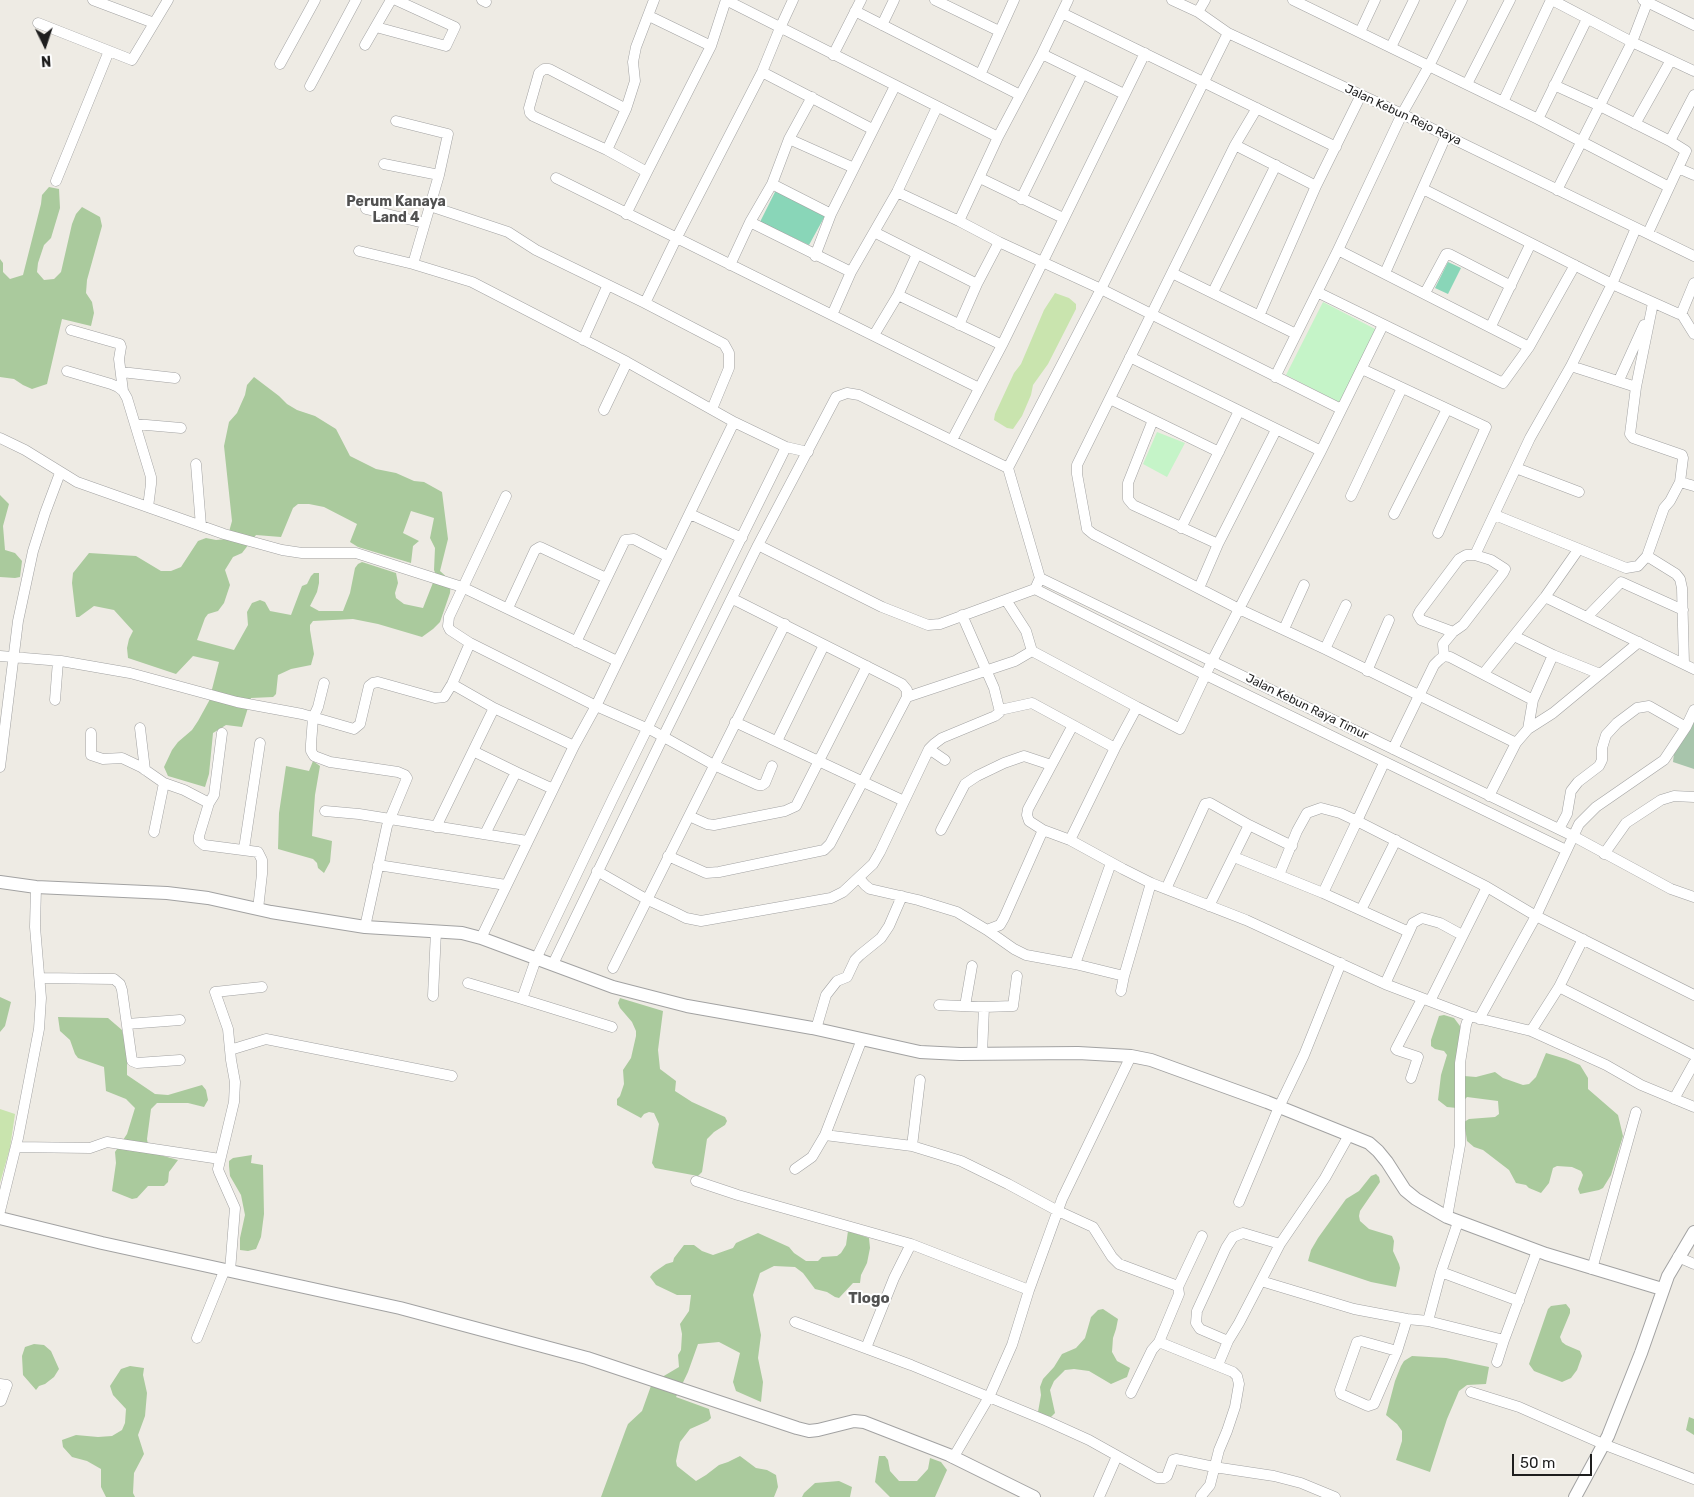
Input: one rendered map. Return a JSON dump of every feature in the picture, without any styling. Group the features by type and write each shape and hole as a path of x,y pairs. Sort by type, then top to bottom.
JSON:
{"street":[{"path":"93,0 154,23"},
{"path":"38,23 132,60 168,0"},
{"path":"280,64 315,0"},
{"path":"310,86 356,0"},
{"path":"366,46 391,0"},
{"path":"376,27 446,46 455,27 396,0"},
{"path":"607,150 626,109 635,81 633,62 636,48 654,0"},
{"path":"626,214 711,46 726,0 998,137"},
{"path":"645,303 762,72 793,0"},
{"path":"833,55 861,0"},
{"path":"882,25 894,0"},
{"path":"935,0 1000,31"},
{"path":"980,75 1014,0"},
{"path":"959,221 998,137 1068,0"},
{"name":"Jalan Kebun Rejo Raya","path":"1172,0 1198,12 1228,33 1402,114 1694,256"},
{"path":"1198,12 1205,0"},
{"path":"1293,0 1538,119 1669,187"},
{"path":"1360,32 1375,0"},
{"path":"1391,47 1414,0"},
{"path":"1275,377 1338,250 1402,114 1429,66 1462,0"},
{"path":"1467,84 1510,0"},
{"path":"1503,102 1552,0 1632,42 1694,71"},
{"path":"1557,190 1632,42 1644,1 1694,25"},
{"path":"855,11 1020,95"},
{"path":"1062,13 1336,147"},
{"path":"649,16 711,46"},
{"path":"1538,119 1587,19"},
{"path":"758,545 882,607 928,625 940,624 1035,589 1040,578 1008,468 1102,289 1228,33"},
{"path":"56,181 109,51"},
{"path":"952,440 1002,345 1145,53"},
{"path":"1042,54 1124,94"},
{"path":"1635,124 1670,60"},
{"path":"626,109 549,69 544,69 539,73 529,108 533,116 607,150 647,172"},
{"path":"762,72 872,129"},
{"path":"1021,199 1082,75"},
{"path":"1554,85 1670,141 1686,152 1648,233"},
{"path":"815,256 831,214 895,86"},
{"path":"1259,316 1316,186 1361,95"},
{"path":"1670,141 1694,95"},
{"path":"730,265 750,222 772,184 789,139 812,98"},
{"path":"832,315 851,272 897,192 937,107"},
{"path":"1257,108 1235,146 1076,469 1087,529 1092,534 1240,610 1325,649 1516,743"},
{"path":"396,121 448,134 439,175 414,264"},
{"path":"1385,273 1446,136"},
{"path":"789,139 854,168"},
{"path":"1235,146 1316,186"},
{"path":"384,164 439,175"},
{"path":"1212,292 1276,165"},
{"path":"1678,168 1694,175"},
{"path":"556,178 979,388"},
{"path":"980,178 1064,218"},
{"path":"772,184 831,214"},
{"path":"1423,189 1576,265 1652,306 1681,313"},
{"path":"897,192 999,242 1102,289 1341,409"},
{"path":"430,206 508,232 536,250 720,341 727,349 730,358 729,368 712,409"},
{"path":"366,209 424,223"},
{"path":"750,222 815,256 851,272"},
{"path":"1475,555 1530,438 1571,366 1612,284 1636,228"},
{"path":"874,232 977,284"},
{"path":"959,325 977,284 999,242"},
{"path":"1491,326 1531,243"},
{"path":"1338,250 1491,326 1529,347"},
{"path":"359,251 414,264 472,282 627,362 734,422 786,447 808,452"},
{"path":"874,335 898,295 917,254"},
{"path":"1425,293 1446,254 1510,286"},
{"path":"1317,292 1500,383 1505,381 1529,347 1576,265"},
{"path":"1172,273 1296,334"},
{"path":"1681,313 1694,283"},
{"path":"583,340 606,289"},
{"path":"898,295 1002,345"},
{"path":"1619,380 1652,306"},
{"path":"1495,515 1626,568 1638,566 1647,556 1664,508 1680,482 1683,456 1632,436 1630,431 1636,386 1652,306"},
{"path":"1681,313 1694,334"},
{"path":"1006,600 1026,631 1032,651 1180,729 1212,661 1322,451 1383,325"},
{"path":"71,330 120,344 119,359 123,391"},
{"path":"1130,357 1322,451"},
{"path":"604,410 627,362"},
{"path":"1571,366 1636,386"},
{"path":"1362,369 1486,427 1438,533"},
{"path":"67,371 111,384 123,391 127,398 151,477 148,507"},
{"path":"121,372 175,378"},
{"path":"1351,496 1402,388"},
{"path":"553,964 758,545 834,400 839,395 847,393 859,394 1008,468"},
{"path":"1110,399 1219,452"},
{"path":"1394,514 1446,409"},
{"path":"1181,528 1239,411"},
{"path":"1153,420 1128,482 1128,499 1133,505 1218,544"},
{"path":"481,938 734,422"},
{"path":"135,424 181,428"},
{"path":"1198,588 1218,544 1276,430"},
{"path":"0,438 25,450 77,482 224,534 282,550 302,553 356,553 462,587 617,661"},
{"path":"522,998 536,959 786,447"},
{"path":"196,464 200,526"},
{"path":"1516,468 1579,492"},
{"path":"0,767 12,656 18,622 34,551 45,513 60,473"},
{"path":"1680,482 1694,486"},
{"path":"506,496 449,617 448,626 453,632 470,643 596,706 647,729 714,765 758,785 765,783 772,766"},
{"path":"690,514 742,538"},
{"path":"576,642 624,541 627,539 634,540 667,556"},
{"path":"508,608 535,550 540,547 606,578"},
{"path":"1484,673 1545,597 1578,550"},
{"path":"1444,656 1443,644 1453,632 1463,625 1504,573 1505,569 1491,560 1475,555 1466,555 1460,559 1418,614 1421,620 1453,632"},
{"path":"1647,556 1676,574 1680,579 1682,588 1684,664"},
{"path":"1588,617 1621,582 1626,568"},
{"name":"Jalan Kebun Raya Timur","path":"1040,578 1559,829 1604,854 1694,898"},
{"path":"1621,582 1683,610"},
{"path":"1284,630 1304,584"},
{"name":"Jalan Kebun Raya Timur","path":"1035,589 1384,763 1566,850"},
{"path":"1545,597 1694,669"},
{"path":"668,856 706,873 821,852 830,844 907,697 907,690 902,684 733,599"},
{"path":"1325,649 1346,605"},
{"path":"962,615 994,688 1000,710"},
{"path":"1367,671 1389,620"},
{"path":"613,968 785,624"},
{"path":"1514,636 1553,655 1600,674"},
{"path":"1489,796 1516,743 1528,729 1553,713 1639,642"},
{"path":"0,656 58,661 156,678 237,702 302,714 354,729 360,724 369,686 373,683 378,682 435,698 442,698 446,695 452,684 470,643"},
{"path":"777,741 824,645"},
{"path":"907,697 1015,660 1032,651"},
{"path":"1528,729 1533,700 1553,655"},
{"path":"1393,748 1434,665 1444,656 1484,673 1533,700"},
{"path":"55,700 58,661"},
{"path":"688,816 714,825 793,808 801,799 867,666"},
{"path":"324,683 313,718 312,754 317,758 398,772 407,776 407,780 389,820 365,927"},
{"path":"452,684 494,708 574,746"},
{"path":"597,871 646,899 686,918 701,921 831,898 843,892 873,864 929,749 938,740 995,716 1000,710 1032,703 1115,748"},
{"path":"1559,829 1567,814 1571,791 1578,782 1599,766 1602,760 1603,741 1606,734 1617,723 1637,708 1649,706 1686,727"},
{"path":"1070,840 1115,748 1138,707"},
{"path":"436,827 494,708"},
{"path":"1428,1321 1453,1219 1460,1145 1460,1063 1471,1020 1536,916 1579,824 1596,807 1664,760 1686,727 1694,710"},
{"path":"735,722 904,801"},
{"path":"1073,725 1028,809 1027,815 1029,820 1043,830 1070,840 1151,883 1246,920 1385,984 1471,1020 1531,1031 1606,1065 1641,1085 1694,1107"},
{"path":"140,728 145,770"},
{"path":"91,733 90,755 103,759 122,758 164,783 184,790 209,803"},
{"path":"222,733 214,795 209,803 199,841 204,845 258,852 262,860 258,909"},
{"path":"244,849 260,743"},
{"path":"929,749 945,760"},
{"path":"473,751 553,789"},
{"path":"941,830 965,784 977,776 1024,756 1051,765"},
{"path":"1323,893 1384,763"},
{"path":"485,834 516,772"},
{"path":"154,832 164,783"},
{"path":"1604,854 1626,824 1661,800 1674,796 1694,797"},
{"path":"1166,889 1205,804 1210,803 1292,846"},
{"path":"1279,875 1304,817 1315,809 1328,808 1396,840 1487,887 1536,916 1694,995"},
{"path":"325,811 359,814 528,841"},
{"path":"1209,906 1249,825"},
{"path":"987,930 1000,926 1043,830"},
{"path":"1361,910 1396,840"},
{"path":"1234,857 1323,893 1409,932"},
{"path":"1075,964 1111,863"},
{"path":"378,865 506,885"},
{"path":"859,878 870,889 957,912 1026,955 1124,976"},
{"path":"0,882 36,888 167,893 208,898 271,912 365,927 462,933 481,938 613,987 687,1006 816,1029 920,1052 960,1054 1078,1053 1131,1056 1166,1065 1369,1143 1378,1151 1405,1190 1416,1200 1453,1219 1592,1269 1662,1289"},
{"path":"1121,991 1151,883"},
{"path":"1411,1078 1418,1057 1396,1048 1426,1000 1487,887"},
{"path":"0,1211 16,1147 39,1029 41,998 35,927 36,888"},
{"path":"816,1029 826,995 837,981 847,977 860,955 881,938 889,926 902,896"},
{"path":"1385,984 1413,923 1422,918 1440,923 1462,935"},
{"path":"433,996 436,931"},
{"path":"1531,1031 1559,987 1583,940"},
{"path":"1239,1202 1279,1107 1304,1056 1341,963"},
{"path":"965,1006 972,966"},
{"path":"939,1005 1014,1006 1017,976"},
{"path":"40,978 114,979 122,990 132,1061 137,1063 180,1060"},
{"path":"468,983 612,1027"},
{"path":"197,1338 227,1270 235,1208 233,1199 219,1172 220,1159 235,1092 226,1020 215,992 262,986"},
{"path":"1559,987 1694,1055"},
{"path":"982,1054 984,1007"},
{"path":"127,1024 180,1020"},
{"path":"230,1050 266,1039 452,1076"},
{"path":"795,1170 812,1157 825,1135 862,1039"},
{"path":"953,1458 989,1398 1012,1345 1028,1290 1058,1211 1131,1056"},
{"path":"1674,1099 1694,1063"},
{"path":"912,1146 920,1080"},
{"path":"1592,1269 1636,1112"},
{"path":"825,1135 912,1146 942,1155 982,1171 1093,1227 1112,1257 1119,1264 1178,1287"},
{"path":"1218,1365 1228,1341 1280,1244 1325,1178 1349,1135"},
{"path":"16,1147 90,1148 106,1142 220,1159"},
{"path":"696,1181 738,1195 911,1244 1028,1290"},
{"path":"0,1218 400,1308 553,1349 673,1385 797,1428 818,1430 854,1421 864,1422 953,1458 1034,1497"},
{"path":"1575,1497 1608,1436 1641,1353 1662,1289 1678,1257 1694,1232"},
{"path":"1228,1341 1200,1329 1196,1322 1196,1317 1231,1240 1236,1235 1244,1233 1280,1244"},
{"path":"1131,1392 1152,1350 1159,1342 1179,1294 1178,1287 1202,1236"},
{"path":"866,1348 894,1278 911,1244"},
{"path":"1497,1362 1538,1250"},
{"path":"1678,1257 1694,1264"},
{"path":"1441,1272 1519,1301"},
{"path":"1261,1281 1354,1309 1428,1321 1504,1340"},
{"path":"1397,1351 1358,1341 1340,1390 1341,1394 1368,1406 1374,1404 1397,1351 1407,1319"},
{"path":"795,1322 911,1364 1088,1440 1157,1478 1167,1476 1173,1460 1176,1459 1274,1476 1301,1483 1335,1497"},
{"path":"1159,1342 1218,1365 1237,1376 1239,1384 1235,1407 1214,1467 1210,1485 1201,1496"},
{"path":"0,1384 7,1385 1,1401"},
{"path":"1471,1392 1519,1407 1603,1444 1694,1479"},
{"path":"1099,1497 1117,1456"}],"green space":[{"path":"49,187 59,189 60,208 51,238 44,245 38,263 37,272 44,280 54,279 61,272 72,224 76,214 82,207 100,217 102,226 87,280 86,293 92,302 94,313 91,326 62,319 47,384 32,389 14,379 0,377 0,259 3,263 3,272 10,279 23,275 42,195"},
{"path":"776,190 826,214 809,245 760,222"},
{"path":"1448,262 1461,268 1448,294 1435,288"},
{"path":"1055,293 1069,298 1076,304 1076,309 1048,364 1033,385 1022,416 1013,429 1007,428 994,420 995,414 1014,373 1021,364 1044,310"},
{"path":"1323,302 1379,331 1342,404 1286,375"},
{"path":"254,377 287,404 297,410 315,416 336,429 350,456 376,469 396,473 414,481 424,482 442,492 448,539 440,571 451,581 450,593 440,622 422,637 353,619 313,621 310,625 314,654 311,665 291,669 278,675 276,694 273,697 251,698 242,727 226,725 213,733 209,774 205,787 168,776 164,767 172,750 192,730 209,701 219,662 193,656 176,674 128,658 127,648 133,631 114,610 94,606 79,617 76,617 72,583 73,573 89,553 136,556 161,571 171,571 181,567 198,541 206,538 216,540 227,539 232,521 224,446 229,422 237,413 247,385","holes":["298,504 324,507 357,524 350,542 358,547 411,563 413,546 419,541 403,533 411,511 434,518 430,538 435,548 434,570 436,575 423,608 404,604 396,598 395,593 398,583 396,573 362,562 355,568 350,593 343,611 319,611 310,606 319,583 319,573 314,573 307,584 302,586 291,615 270,611 265,602 260,600 252,603 247,612 248,625 234,650 197,640 205,618 208,614 218,611 224,603 230,585 225,570 233,557 242,553 256,535 281,537 293,508"]},
{"path":"1157,432 1185,443 1167,477 1143,464"},
{"path":"0,495 9,504 3,526 5,550 15,553 22,561 20,577 0,577"},
{"path":"1694,717 1694,769 1673,762 1674,753"},
{"path":"313,761 320,766 315,795 312,836 332,841 330,862 324,873 318,868 317,863 313,859 278,849 279,813 286,766 309,771"},
{"path":"0,997 11,1002 5,1026 0,1032"},
{"path":"620,998 663,1011 658,1050 660,1069 676,1081 675,1091 692,1102 725,1117 727,1121 725,1125 707,1139 702,1172 698,1176 655,1168 652,1163 659,1124 654,1113 649,1112 641,1118 617,1105 617,1099 624,1084 623,1070 631,1058 636,1036 632,1022 620,1008 618,1003"},
{"path":"1444,1015 1454,1018 1460,1026 1464,1076 1476,1077 1495,1072 1503,1078 1523,1085 1529,1084 1536,1077 1546,1053 1580,1065 1588,1078 1588,1089 1618,1115 1623,1136 1611,1175 1603,1188 1580,1194 1578,1189 1583,1175 1581,1171 1572,1167 1557,1166 1553,1168 1549,1183 1541,1193 1526,1185 1516,1183 1509,1170 1483,1150 1474,1147 1467,1141 1464,1122 1469,1119 1495,1117 1499,1114 1498,1101 1467,1097 1457,1108 1447,1107 1438,1100 1441,1075 1447,1055 1444,1051 1431,1046 1431,1040 1439,1016"},
{"path":"58,1017 108,1018 122,1030 127,1053 127,1075 155,1094 168,1095 202,1085 206,1090 208,1100 204,1107 188,1103 157,1103 151,1109 147,1139 149,1152 178,1160 169,1172 168,1182 164,1186 148,1186 137,1198 132,1199 112,1191 116,1163 115,1152 127,1134 135,1108 126,1099 106,1091 104,1067 78,1058 70,1040 60,1031"},
{"path":"0,1109 15,1114 10,1148 0,1183"},
{"path":"252,1155 251,1163 263,1165 264,1214 261,1237 256,1249 248,1251 240,1250 240,1238 245,1215 241,1195 230,1176 229,1161 233,1158"},
{"path":"1376,1174 1380,1182 1360,1211 1359,1216 1360,1221 1369,1229 1392,1236 1394,1241 1393,1251 1400,1268 1396,1287 1371,1282 1308,1261 1311,1250 1318,1238 1346,1199 1359,1191 1371,1176"},
{"path":"848,1231 869,1238 870,1248 860,1283 853,1283 839,1298 815,1289 803,1273 795,1267 774,1266 760,1273 753,1295 761,1335 758,1358 763,1382 761,1402 736,1391 733,1382 740,1353 719,1342 698,1344 676,1397 709,1409 711,1418 690,1429 680,1442 676,1461 677,1466 696,1481 719,1465 740,1456 756,1468 767,1470 776,1475 778,1487 774,1497 601,1497 628,1424 642,1411 652,1383 679,1367 678,1355 681,1350 682,1334 680,1324 689,1311 691,1295 677,1295 656,1285 650,1277 653,1273 666,1264 673,1262 684,1245 694,1245 702,1251 713,1255 733,1248 736,1243 758,1233 789,1247 806,1261 818,1261 822,1257 837,1256 841,1253 846,1245"},
{"path":"1566,1304 1570,1309 1570,1313 1560,1337 1566,1345 1580,1351 1582,1356 1577,1370 1571,1378 1562,1382 1534,1371 1529,1364 1548,1309 1551,1306"},
{"path":"1103,1309 1118,1319 1113,1338 1112,1352 1117,1361 1130,1368 1127,1377 1111,1384 1089,1371 1065,1370 1054,1381 1050,1390 1055,1413 1051,1417 1043,1416 1038,1412 1041,1395 1040,1387 1043,1379 1062,1354 1076,1348 1085,1338 1091,1317 1098,1310"},
{"path":"34,1344 44,1345 51,1351 59,1369 54,1377 36,1390 23,1375 22,1356 25,1347"},
{"path":"1412,1356 1446,1358 1489,1367 1486,1384 1467,1385 1459,1391 1447,1419 1430,1472 1396,1460 1402,1441 1402,1431 1386,1415 1401,1366 1404,1361"},
{"path":"130,1366 144,1368 143,1375 147,1393 145,1416 138,1435 144,1454 134,1473 133,1493 135,1497 106,1497 101,1487 101,1469 87,1461 72,1457 63,1447 62,1440 76,1435 112,1436 122,1430 125,1423 126,1409 113,1395 110,1386 121,1369"},
{"path":"1689,1417 1694,1419 1694,1435 1686,1430"},
{"path":"879,1456 885,1456 888,1460 890,1471 899,1481 917,1481 928,1469 930,1458 941,1462 947,1470 935,1497 890,1497 875,1482"},
{"path":"839,1481 852,1487 850,1497 802,1497 815,1483"}],"district":[{"name":"Perum Kanaya Land 4","path":"396,210"},
{"name":"Tlogo","path":"869,1299"}]}
